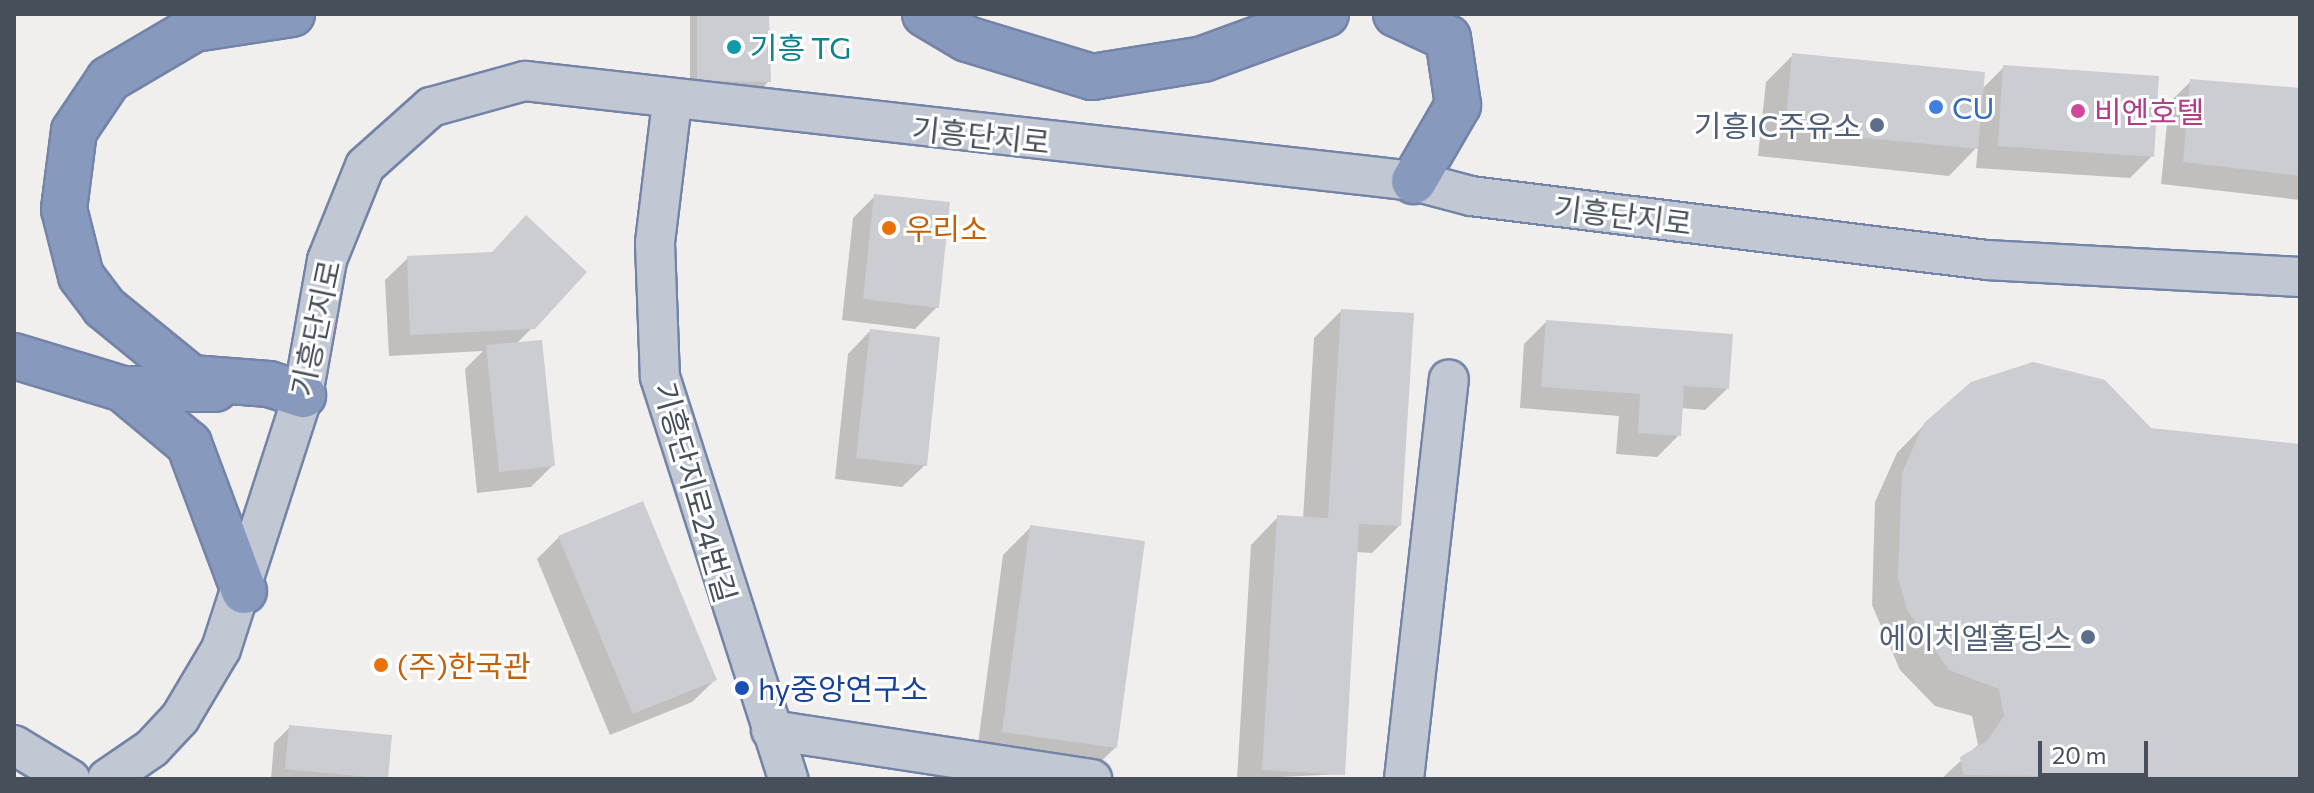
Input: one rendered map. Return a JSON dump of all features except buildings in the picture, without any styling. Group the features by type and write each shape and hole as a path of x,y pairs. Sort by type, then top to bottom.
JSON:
{"highway":[{"path":"292,14 162,41 109,79 74,131 64,209 81,276 104,307 191,378 269,384 303,395"},
{"path":"925,14 967,39 1092,77 1203,59 1326,14"},
{"path":"1396,14 1448,38 1458,105 1414,181"},
{"path":"14,356 123,389 303,395"},
{"path":"123,389 189,444 244,591"}],"street":[{"name":"기흥단지로","path":"107,779 152,748 180,718 221,649 244,591 303,395 320,283 365,166 431,107 525,81 672,102 1414,181 1471,196 1987,260 2300,277"},
{"name":"기흥단지로24번길","path":"672,102 655,243 660,377 788,779"},
{"path":"14,339 127,373 191,378"},
{"path":"1404,779 1449,380"},
{"path":"771,730 1092,779"},
{"path":"14,745 70,779"}],"place":[{"name":"기흥 TG","path":"734,47"},
{"name":"CU","path":"1936,107"},
{"name":"비엔호텔","path":"2078,111"},
{"name":"기흥IC주유소","path":"1877,125"},
{"name":"우리소","path":"889,228"},
{"name":"에이치엘홀딩스","path":"2088,637"},
{"name":"(주)한국관","path":"381,665"},
{"name":"hy중앙연구소","path":"742,688"}]}
